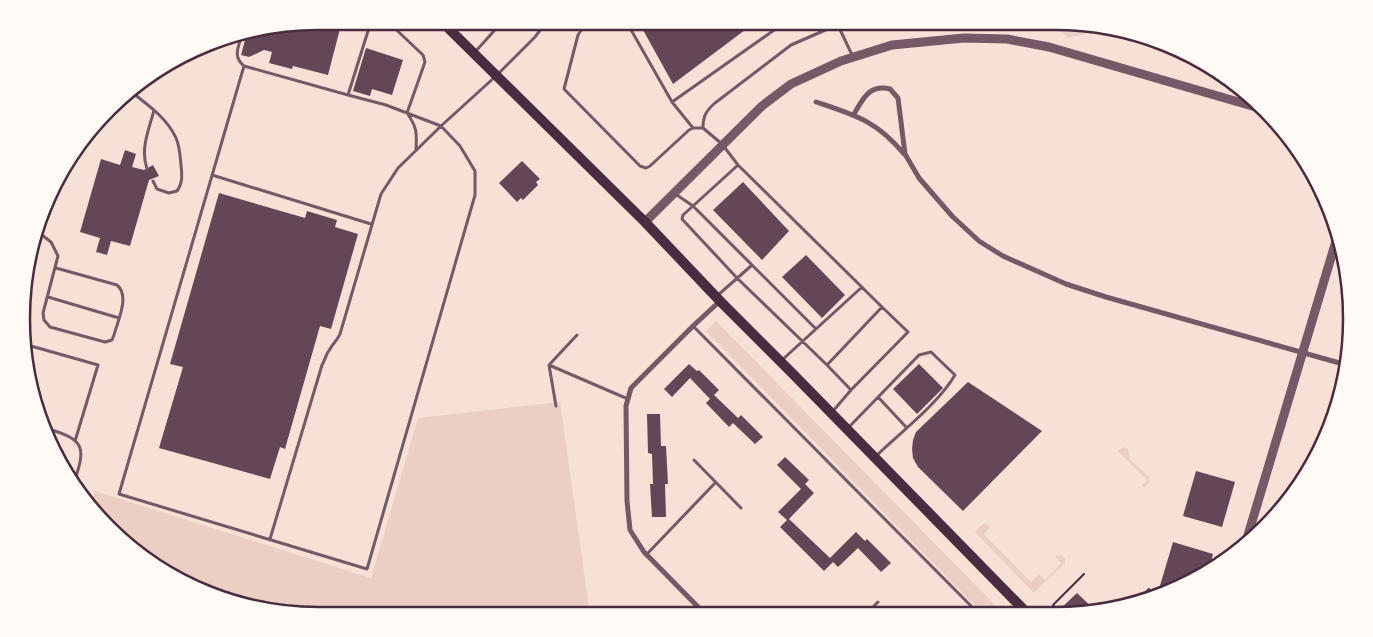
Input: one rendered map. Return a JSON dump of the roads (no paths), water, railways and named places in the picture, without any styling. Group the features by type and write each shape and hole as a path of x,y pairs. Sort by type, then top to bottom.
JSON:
{"main road":[{"path":"450,30 645,222 1019,607"}],"street":[{"path":"645,222 762,106 791,84 853,57 892,45 926,40 964,38 1007,39 1049,47 1248,105"},
{"path":"854,114 865,94 872,89 890,88 898,98 905,154"},
{"path":"816,102 854,114 869,121 891,138 905,154 919,178 952,216 979,241 1002,256 1034,272 1098,294 1340,363"},
{"path":"1249,531 1334,248"},
{"path":"697,607 646,554 630,530 627,501 626,406 631,388 718,299"}],"lane":[{"path":"348,95 369,30"},
{"path":"396,30 422,55 425,62 407,113"},
{"path":"473,54 495,30"},
{"path":"270,539 322,365 340,334 381,194 389,179 398,168 496,76 540,30"},
{"path":"581,30 578,35 564,89 642,167 650,166 689,130 703,128 722,144 738,164 908,332 831,413"},
{"path":"631,30 672,102 693,128"},
{"path":"672,102 773,30"},
{"path":"703,128 705,115 708,109 715,103 792,45 826,30"},
{"path":"840,30 853,57"},
{"path":"240,41 237,55 238,61 244,66 348,95 407,113 441,126 460,146 475,171 475,195 367,569 119,494 244,66"},
{"path":"136,96 154,110 168,125 179,147 182,176 181,185 177,191 169,193 156,189 153,181"},
{"path":"147,169 143,149 154,110"},
{"path":"407,113 415,123 417,135 416,150"},
{"path":"738,164 683,214 682,219 737,278 851,390"},
{"path":"212,175 371,224"},
{"path":"674,193 693,206 816,329"},
{"path":"42,235 51,242 58,256 43,313 44,320 50,327 105,342 112,340 124,296 122,289 117,285 56,268"},
{"path":"718,299 751,266"},
{"path":"781,361 862,287"},
{"path":"48,297 119,318"},
{"path":"827,365 882,307"},
{"path":"693,326 972,607"},
{"path":"549,365 577,335"},
{"path":"31,346 98,365 75,441"},
{"path":"847,430 920,355 931,352 954,375 943,391 874,458"},
{"path":"549,365 628,399"},
{"path":"549,365 556,406"},
{"path":"878,397 906,427"},
{"path":"53,431 69,437 78,444 82,454 76,475"},
{"path":"694,460 740,508"},
{"path":"646,554 715,483"},
{"path":"873,607 878,602"}]}
